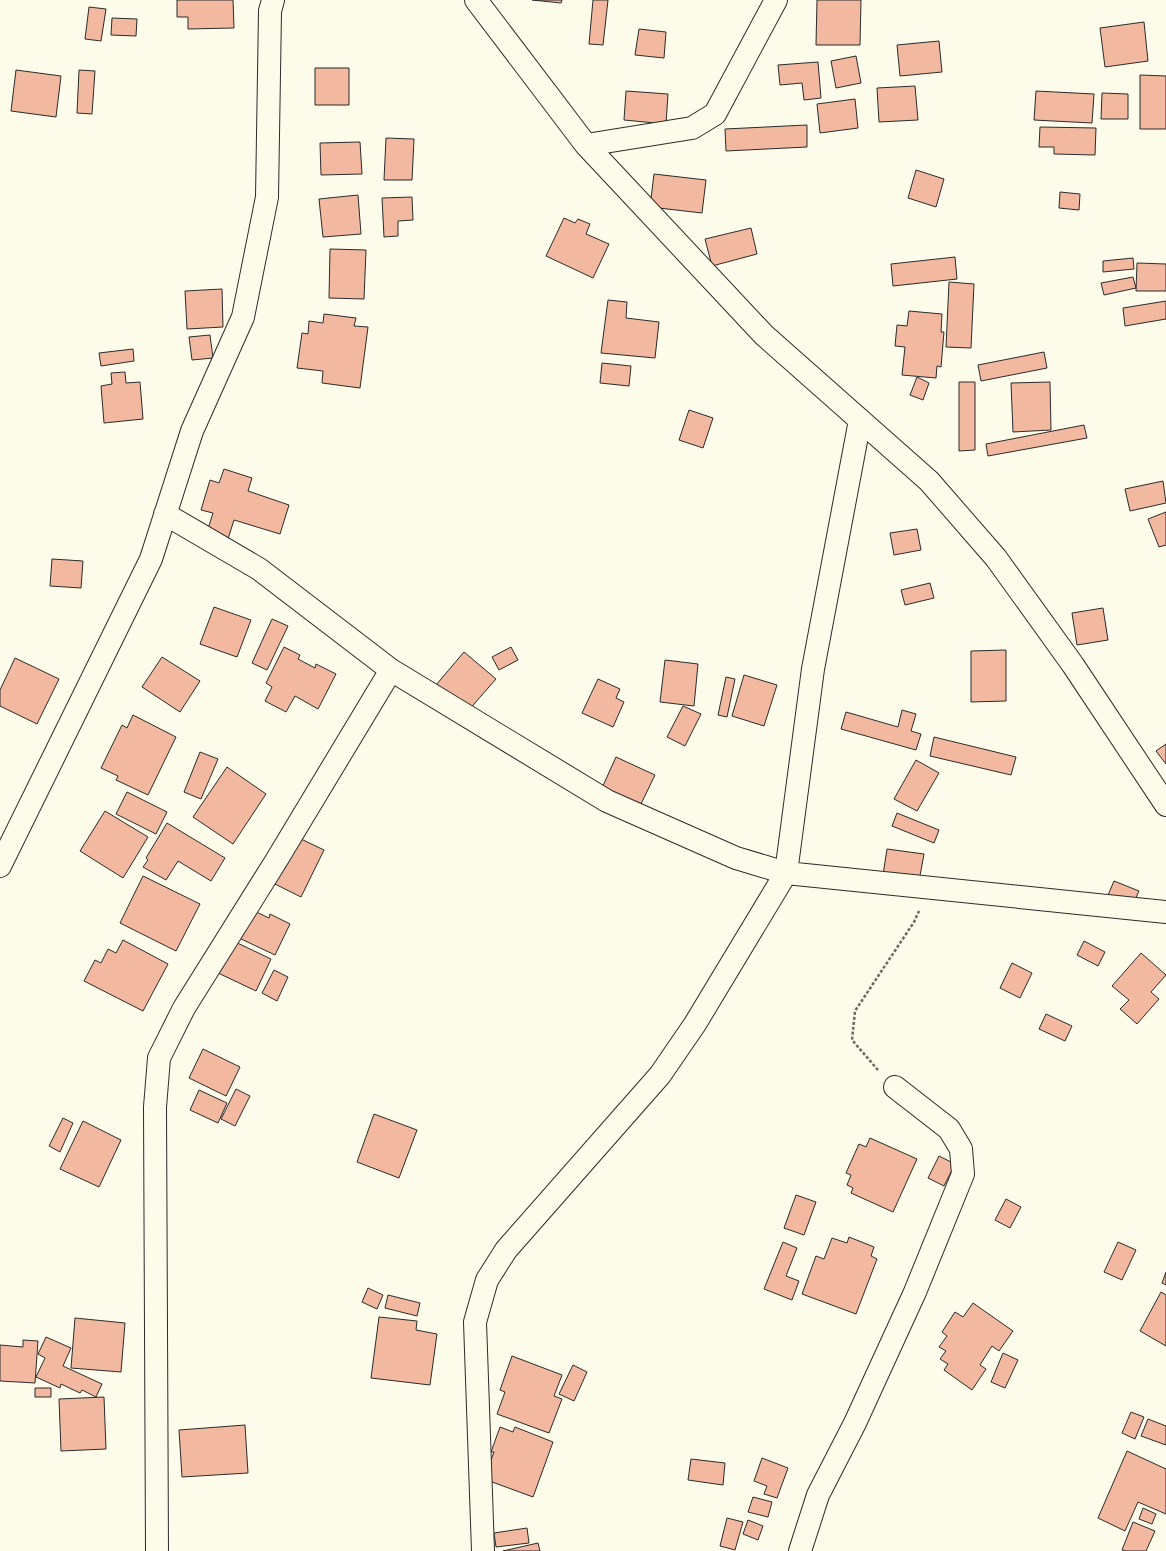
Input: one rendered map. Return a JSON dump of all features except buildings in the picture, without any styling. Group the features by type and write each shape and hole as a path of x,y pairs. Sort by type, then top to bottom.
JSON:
{"street":[{"path":"0,866 151,559 192,431 243,317 267,197 270,12 273,0"},
{"path":"476,0 586,145 764,336 929,481 996,558 1073,665 1166,805"},
{"path":"586,145 692,128 714,114 776,0"},
{"path":"483,1551 475,1322 487,1280 506,1250 660,1075 695,1024 786,873 813,669 860,420"},
{"path":"166,514 259,569 391,670 608,801 736,858 786,873 1166,912"},
{"path":"157,1551 155,1107 159,1058 184,1008 276,861 391,670"},
{"path":"800,1551 818,1496 855,1423 915,1292 963,1174 961,1149 949,1129 895,1087"}],"path":[{"path":"895,1087 870,1063 852,1040 855,1011 914,922 931,887"}]}
